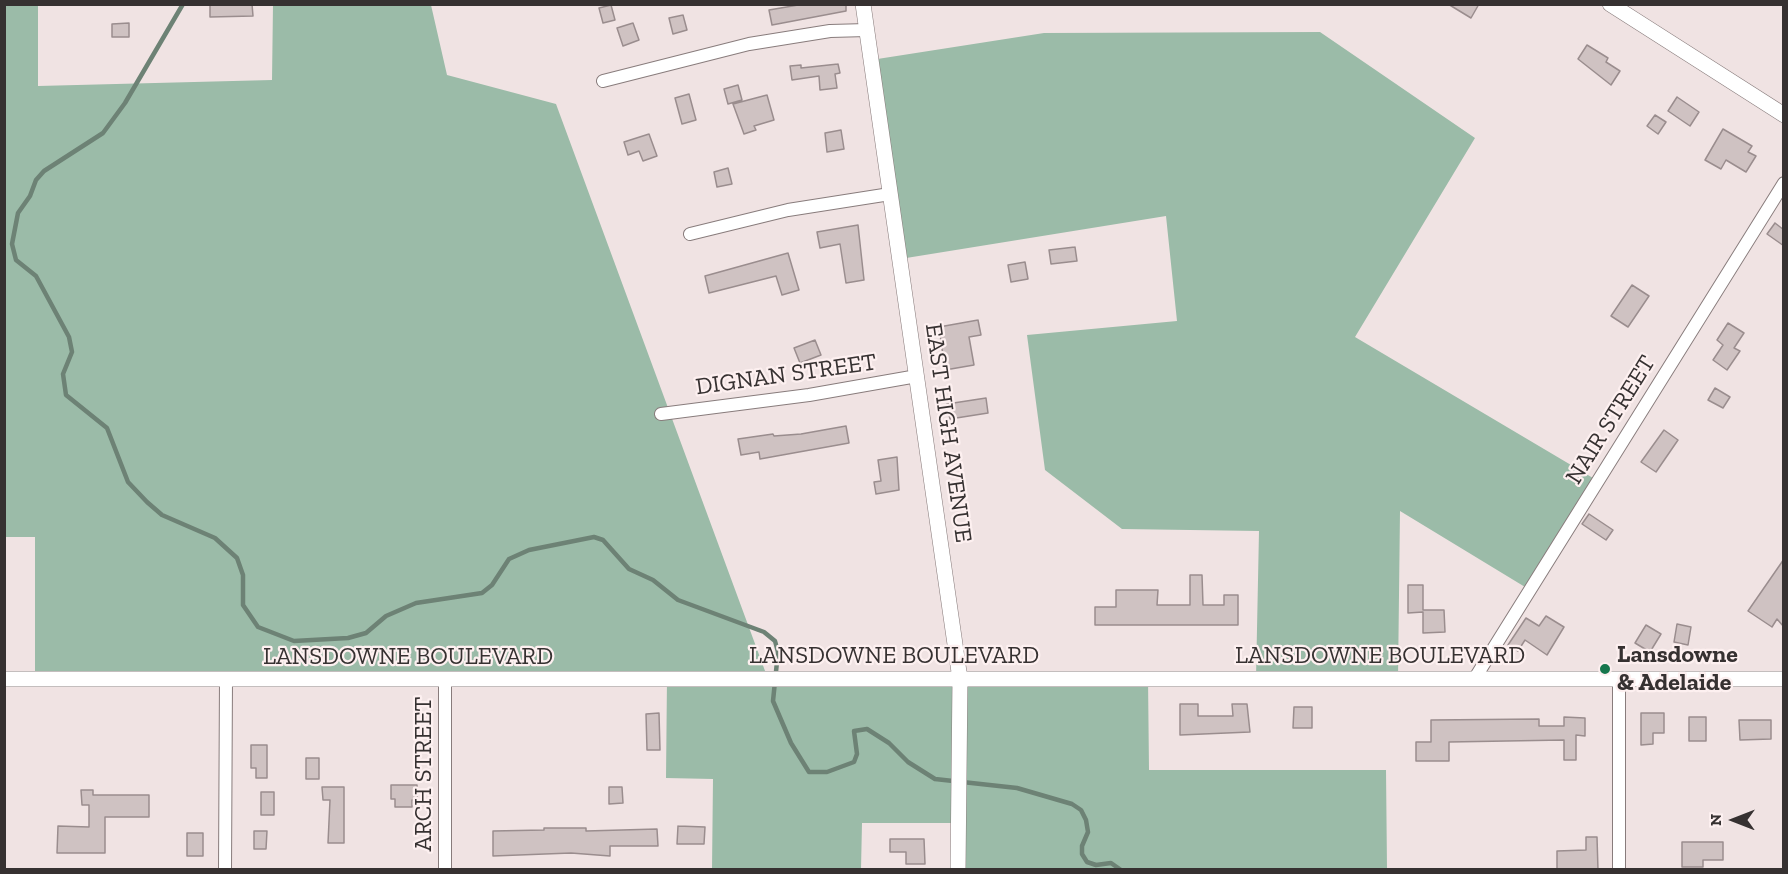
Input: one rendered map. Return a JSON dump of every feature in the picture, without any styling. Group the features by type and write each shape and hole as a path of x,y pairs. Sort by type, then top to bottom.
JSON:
{"street":[{"name":"EAST HIGH AVENUE","path":"864,4 960,679 958,863"},
{"path":"1610,4 1784,115"},
{"path":"603,81 760,42 830,31 867,30"},
{"name":"NAIR STREET","path":"1475,678 1784,183"},
{"path":"690,234 788,210 890,194"},
{"name":"DIGNAN STREET","path":"661,414 809,395 916,376"},
{"path":"1619,678 1619,870"},
{"name":"LANSDOWNE BOULEVARD","path":"4,679 1784,678"},
{"name":"ARCH STREET","path":"445,679 445,870"},
{"path":"225,870 226,680"}],"green space":[{"path":"4,5 38,5 38,86 272,80 273,5 431,5 447,75 556,104 768,679 1148,678 1149,770 1386,770 1387,869 958,869 958,823 862,823 861,869 712,869 713,779 666,778 667,679 35,679 35,537 4,537"},
{"path":"1320,32 1475,138 1355,337 1598,481 1530,590 1400,511 1398,678 1256,678 1259,531 1122,529 1045,470 1027,335 1177,321 1166,216 900,259 871,60 1044,33"}],"building":[{"path":"210,4 252,4 253,16 210,17"},
{"path":"804,4 846,4 846,11 772,25 769,10"},
{"path":"1448,4 1479,4 1471,18"},
{"path":"611,5 615,20 603,23 599,8"},
{"path":"683,15 687,30 673,34 669,18"},
{"path":"129,23 129,37 112,37 112,24"},
{"path":"633,23 639,40 623,46 617,28"},
{"path":"1587,45 1608,58 1606,62 1620,71 1611,85 1578,59"},
{"path":"838,64 840,73 835,74 837,88 820,90 819,76 792,80 790,66 801,65 801,68"},
{"path":"738,85 742,100 728,104 724,89"},
{"path":"689,94 696,120 682,124 675,98"},
{"path":"767,95 774,120 754,126 756,130 744,134 733,104"},
{"path":"1677,97 1699,112 1690,126 1668,111"},
{"path":"1655,115 1666,122 1658,134 1647,126"},
{"path":"1723,129 1752,146 1748,152 1756,156 1746,172 1726,160 1721,169 1705,160"},
{"path":"841,130 844,149 827,152 825,133"},
{"path":"649,134 657,156 643,161 639,151 628,155 624,142"},
{"path":"728,168 732,184 717,187 714,172"},
{"path":"1775,223 1784,230 1784,246 1767,234"},
{"path":"858,225 864,280 846,283 840,244 820,248 817,232"},
{"path":"1075,247 1077,261 1051,264 1049,250"},
{"path":"788,253 799,290 782,295 776,276 709,293 705,276"},
{"path":"1025,262 1028,279 1011,282 1008,265"},
{"path":"1632,285 1649,296 1628,327 1611,316"},
{"path":"978,320 981,335 969,337 974,365 945,370 939,327"},
{"path":"1728,323 1744,333 1734,348 1740,351 1727,370 1713,360 1723,345 1717,340"},
{"path":"815,340 821,355 800,363 794,348"},
{"path":"1715,388 1730,397 1723,408 1708,400"},
{"path":"986,398 988,413 950,419 947,404"},
{"path":"846,426 849,443 760,459 759,452 741,455 738,439 773,434 774,436 801,434"},
{"path":"1664,430 1678,440 1656,472 1641,462"},
{"path":"897,457 899,490 876,494 874,482 881,481 878,460"},
{"path":"1589,514 1613,530 1606,540 1582,524"},
{"path":"1784,559 1784,627 1777,619 1772,627 1748,611"},
{"path":"1190,575 1202,575 1203,605 1224,605 1224,595 1238,595 1238,625 1095,625 1095,607 1116,607 1116,590 1158,590 1157,605 1190,605"},
{"path":"1408,585 1423,585 1423,610 1444,610 1445,632 1423,633 1423,612 1408,613"},
{"path":"1546,616 1564,627 1547,655 1525,640 1518,651 1508,645 1526,618 1539,626"},
{"path":"1677,624 1691,627 1688,645 1674,642"},
{"path":"1646,625 1661,634 1650,652 1635,643"},
{"path":"1180,704 1198,704 1198,716 1233,716 1232,704 1247,704 1250,732 1180,735"},
{"path":"1294,707 1312,707 1312,728 1293,728"},
{"path":"659,713 660,750 647,750 646,714"},
{"path":"1641,713 1664,713 1664,733 1653,733 1653,744 1641,745"},
{"path":"1564,717 1585,718 1585,736 1576,735 1576,760 1564,760 1564,740 1449,742 1449,761 1416,761 1416,742 1431,742 1431,720 1539,719 1539,726 1564,726"},
{"path":"1689,717 1706,717 1706,741 1689,741"},
{"path":"1739,720 1771,720 1771,739 1740,740"},
{"path":"251,745 267,745 267,778 256,778 256,768 251,768"},
{"path":"306,758 319,758 319,779 306,779"},
{"path":"391,785 417,785 417,800 412,800 412,807 395,807 395,799 391,799"},
{"path":"322,787 344,787 344,843 328,843 330,800 323,800"},
{"path":"609,787 622,787 623,803 609,804"},
{"path":"81,790 93,790 93,795 149,795 149,817 105,817 105,853 57,853 58,826 89,827 89,805 82,805"},
{"path":"261,792 274,792 274,815 261,815"},
{"path":"678,826 705,827 704,844 677,844"},
{"path":"544,828 586,828 586,831 657,829 658,846 610,846 610,856 571,853 493,856 493,831 544,830"},
{"path":"254,831 267,831 266,849 254,849"},
{"path":"187,833 203,833 203,856 187,856"},
{"path":"1586,837 1597,837 1598,870 1557,870 1557,851 1586,850"},
{"path":"890,839 924,839 925,864 906,864 906,852 890,852"},
{"path":"1682,842 1723,842 1723,860 1703,860 1703,867 1682,867"}],"waterway":[{"path":"183,4 125,103 103,133 44,171 36,180 30,196 18,213 12,244 16,260 36,276 69,337 72,352 63,374 66,395 107,428 128,482 147,502 162,515 215,538 237,558 243,575 243,605 258,627 294,641 348,638 366,633 386,616 416,603 482,593 492,585 509,559 529,550 594,537 603,540 629,569 653,580 678,600 764,632 775,641 778,652 773,701 791,743 809,772 827,772 854,762 857,754 854,731 867,729 889,743 908,762 935,779 1017,788 1072,804 1081,810 1086,820 1088,832 1082,846 1082,854 1087,862 1096,865 1111,863 1121,870"}],"place":[{"name":"Lansdowne & Adelaide","path":"1605,669"}]}
